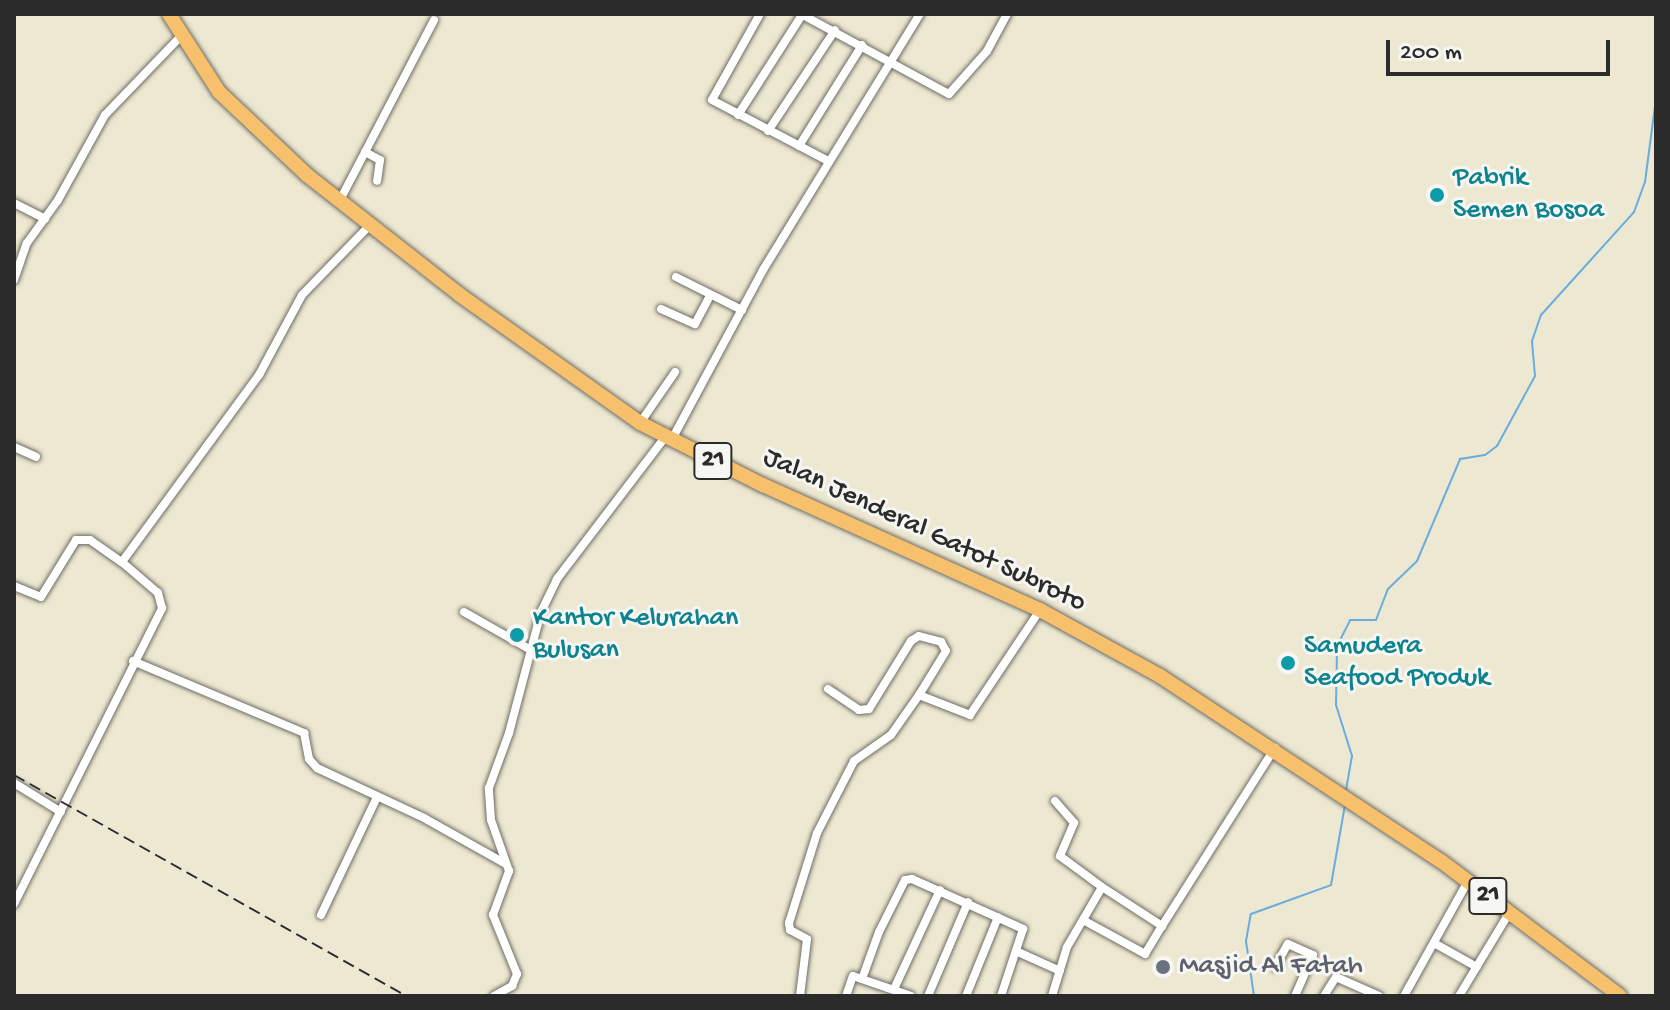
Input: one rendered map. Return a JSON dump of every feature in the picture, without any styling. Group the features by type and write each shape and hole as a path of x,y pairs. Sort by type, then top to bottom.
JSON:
{"highway":[{"name":"Jalan Jenderal Gatot Subroto","path":"169,14 181,36 238,112 340,200 460,295 640,423 668,439 1040,610 1160,676 1346,796 1468,881 1620,996"}],"street":[{"path":"760,14 712,95 738,115 828,161"},
{"path":"738,115 802,14 953,94 1005,15"},
{"path":"825,24 830,14"},
{"path":"494,996 512,986 517,974 493,915 507,888 507,864 491,820 489,788 531,650 557,579 668,439 828,161 920,14"},
{"path":"340,200 434,20"},
{"path":"768,131 835,30"},
{"path":"14,280 27,243 45,219 105,115 181,36"},
{"path":"799,146 862,45"},
{"path":"365,152 380,160 377,181"},
{"path":"14,203 45,219"},
{"path":"122,562 259,375 302,295 372,224"},
{"path":"676,277 742,310"},
{"path":"661,309 695,324 710,296"},
{"path":"640,423 675,372"},
{"path":"14,447 36,457"},
{"path":"14,586 41,597 76,540 90,540 122,562 162,600 14,904"},
{"path":"919,695 970,715 1040,610"},
{"path":"464,612 531,650"},
{"path":"800,996 807,939 790,930 789,923 817,833 854,761 891,735 946,651 941,642 919,636 911,641 869,709 859,710 828,689"},
{"path":"133,661 304,733 309,759 317,768 507,864"},
{"path":"1083,920 1145,954 1275,748"},
{"path":"14,783 61,812"},
{"path":"321,915 377,797"},
{"path":"1055,801 1074,823 1060,856 1162,926"},
{"path":"862,979 905,880 940,890 1023,929 1018,952 1001,996"},
{"path":"1404,996 1468,881"},
{"path":"1052,996 1083,920 1102,887"},
{"path":"894,989 940,890"},
{"path":"928,996 968,902"},
{"path":"1459,996 1509,913"},
{"path":"966,996 998,917"},
{"path":"1434,943 1477,967"},
{"path":"1275,967 1288,944 1313,955 1295,996"},
{"path":"1018,952 1060,971"},
{"path":"846,996 851,977 911,996"},
{"path":"1324,996 1336,977 1358,992 1379,996"}],"waterway":[{"path":"1346,790 1352,756 1336,705 1337,646 1350,620 1376,620 1388,589 1417,561 1460,459 1485,455 1497,446 1535,376 1532,341 1541,315 1634,212 1645,182 1656,99"},
{"path":"1254,996 1246,941 1251,914 1331,885 1345,805"}],"railway":[{"path":"14,775 407,996"}],"place":[{"name":"Pabrik Semen Bosoa","path":"1437,195"},
{"name":"Kantor Kelurahan Bulusan","path":"517,635"},
{"name":"Samudera Seafood Produk","path":"1288,663"},
{"name":"Masjid Al Fatah","path":"1163,967"}]}
